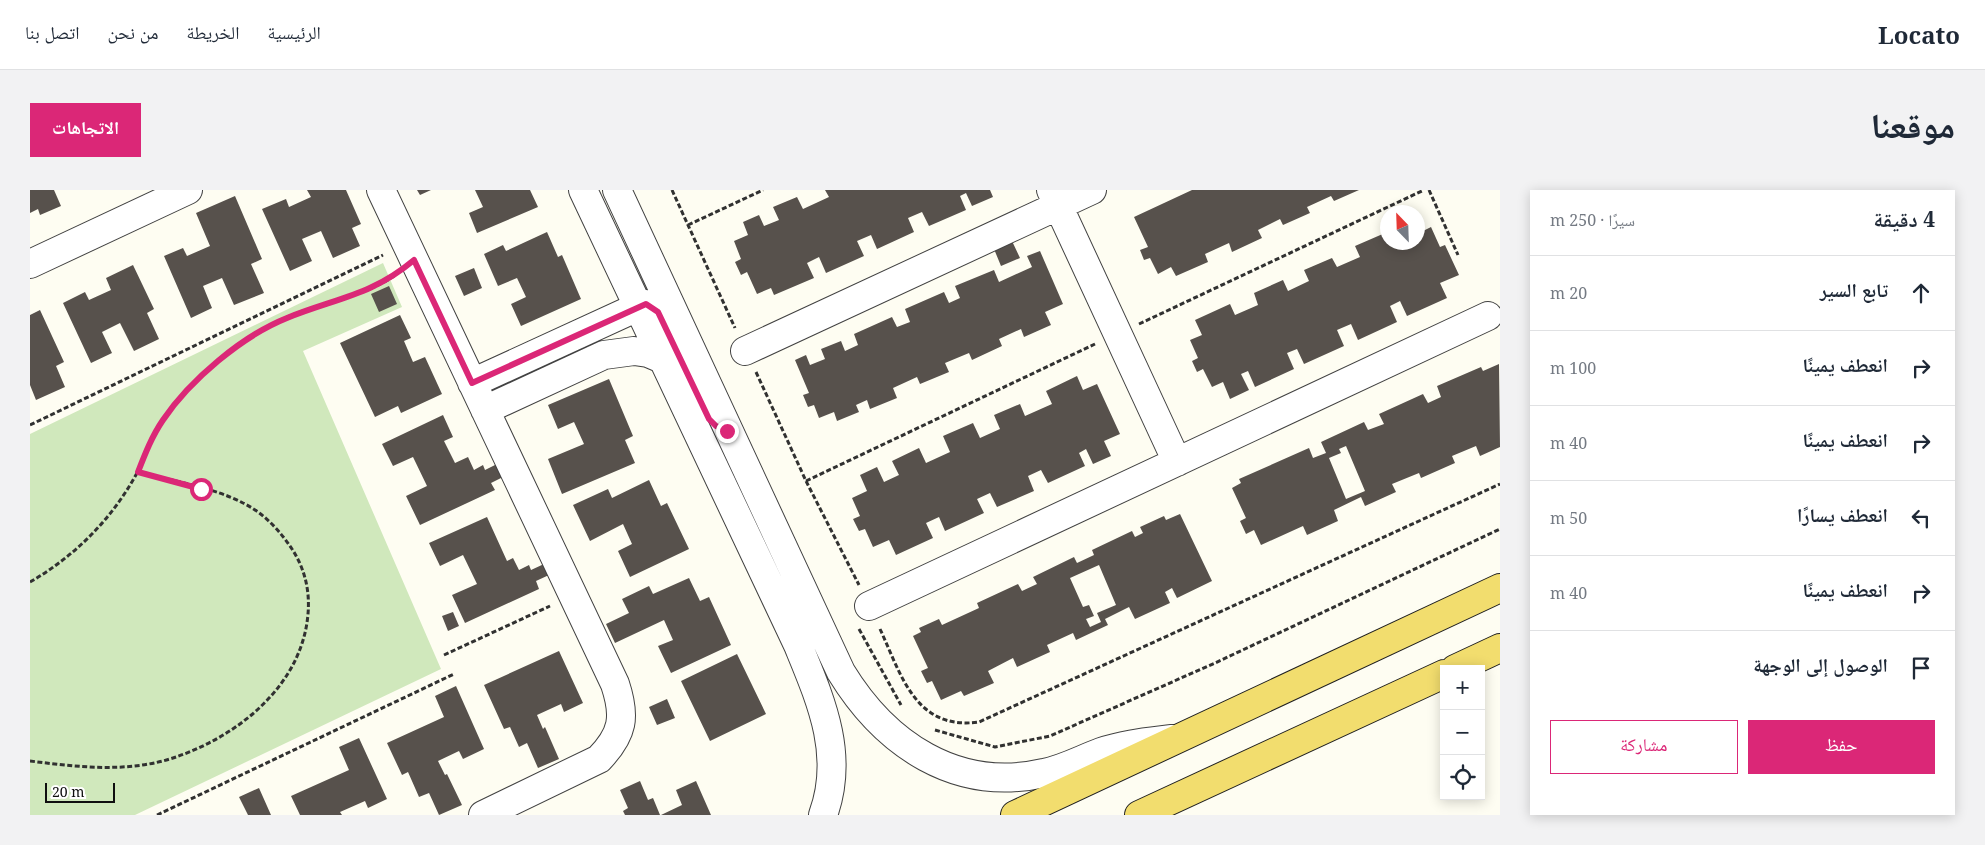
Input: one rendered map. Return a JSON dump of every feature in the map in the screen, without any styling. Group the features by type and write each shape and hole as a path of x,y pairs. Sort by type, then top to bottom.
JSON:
{"main road":[{"path":"1015,815 1500,588"},
{"path":"1464,665 1500,648"},
{"path":"1139,815 1440,676"}],"street":[{"path":"30,264 188,190"},
{"path":"381,190 615,684 622,704 621,725 614,744 599,759 484,815"},
{"path":"583,190 798,645 826,714 833,761 831,784 823,815"},
{"path":"617,190 727,431 841,672 868,711 896,739 938,764 962,771 1006,777 1045,773 1118,747 1181,738"},
{"path":"746,351 1055,198 1092,190"},
{"path":"1055,198 1177,462"},
{"path":"472,383 646,304 655,309 709,419 716,426 727,431"},
{"path":"864,617 1177,462 1488,316"},
{"path":"485,410 604,354 634,351 648,353 662,360"}],"path":[{"path":"688,225 763,190"},
{"path":"1429,190 1458,255"},
{"path":"30,425 410,252"},
{"path":"30,582 52,569 88,539 118,503 138,472 150,443 176,401 234,348 285,318 373,288 410,252"},
{"path":"30,762 123,768 172,758 196,749 233,729 277,691 291,670 301,648 308,616 307,584 296,556 276,528 261,514 237,500 138,472"},
{"path":"929,727 994,748 1050,736 1215,663 1500,529"},
{"path":"444,655 557,602 555,599 570,592"},
{"path":"864,617 902,707"},
{"path":"157,815 454,674"}],"green space":[{"path":"383,263 402,307 303,351 441,669 135,815 30,815 30,434"}],"building":[{"path":"30,190 54,190 61,206 40,215 38,209 30,213"},
{"path":"307,190 346,190 361,224 352,228 360,246 333,258 321,231 302,239 312,261 290,271 262,209 286,199 289,207 311,197"},
{"path":"417,190 431,190 420,195"},
{"path":"475,190 530,190 538,207 477,233 469,213 483,207"},
{"path":"825,190 990,190 993,197 972,206 966,193 960,196 966,210 929,226 922,212 908,218 914,232 877,249 871,235 857,241 864,256 826,273 819,257 807,263 814,278 774,295 771,288 757,294 747,272 741,275 735,262 741,259 734,241 748,235 743,222 759,215 764,226 779,220 773,207 797,197 803,209 829,197"},
{"path":"1192,190 1359,190 1334,201 1331,196 1307,207 1310,213 1283,225 1280,219 1258,230 1262,238 1232,252 1229,243 1205,254 1208,262 1176,276 1171,267 1158,274 1150,258 1144,260 1140,250 1148,247 1134,217"},
{"path":"235,196 262,259 251,264 264,293 234,305 222,278 203,286 212,308 191,318 164,256 183,248 187,256 210,246 196,213"},
{"path":"1431,227 1440,247 1445,245 1459,275 1440,283 1447,298 1407,316 1400,301 1390,306 1397,322 1358,340 1351,324 1337,330 1344,346 1304,364 1297,349 1287,353 1294,369 1255,387 1248,371 1241,374 1249,390 1230,399 1223,382 1212,387 1203,369 1197,372 1192,361 1198,358 1190,340 1202,335 1195,320 1230,304 1235,315 1258,305 1254,293 1283,280 1288,291 1309,281 1304,270 1332,258 1337,267 1360,257 1355,246 1380,235 1380,250 1425,250 1425,230"},
{"path":"547,232 558,257 562,255 581,299 521,326 511,304 526,297 517,278 498,286 484,254 503,245 506,251"},
{"path":"1012,241 1020,258 1001,266 994,249"},
{"path":"1040,251 1063,304 1045,312 1051,325 1024,337 1021,329 999,339 1002,346 972,360 969,353 945,363 949,372 920,384 917,377 893,388 897,398 870,409 867,400 856,405 859,412 837,421 834,412 819,418 814,405 808,407 803,395 809,393 795,360 806,355 810,365 825,359 821,349 841,341 845,351 858,345 854,334 892,317 897,327 910,322 905,309 944,292 949,303 960,298 955,286 994,270 999,282 1032,267 1027,256"},
{"path":"133,265 154,309 147,313 159,339 134,351 120,323 102,332 112,353 91,363 63,303 85,292 89,300 111,290 106,278"},
{"path":"474,268 482,288 464,296 455,276"},
{"path":"389,286 397,304 379,312 371,294"},
{"path":"40,310 64,362 56,366 65,387 36,400 30,385 30,315"},
{"path":"400,315 411,338 404,341 413,362 425,357 442,394 401,413 398,406 375,417 340,343"},
{"path":"1499,364 1500,447 1480,456 1476,446 1452,456 1455,463 1421,478 1419,473 1392,484 1396,492 1365,506 1361,497 1334,510 1338,521 1307,535 1303,526 1261,545 1254,530 1246,534 1240,521 1246,518 1232,488 1241,483 1239,479 1309,448 1313,458 1326,453 1321,442 1364,422 1368,430 1384,424 1379,414 1423,394 1428,403 1441,397 1437,386 1481,367 1483,371","holes":["1346,446 1365,491 1346,499 1329,458 1341,453 1339,449"]},
{"path":"1077,376 1083,390 1097,384 1120,434 1104,441 1111,456 1093,464 1086,449 1079,453 1085,466 1048,483 1041,470 1028,476 1034,491 997,507 990,493 977,499 984,513 945,531 939,517 926,523 933,538 896,555 889,540 873,547 865,529 859,531 853,519 860,516 852,498 867,491 860,475 877,467 884,482 899,475 892,461 919,448 926,463 950,452 943,436 973,423 980,438 1000,429 994,415 1020,404 1025,416 1052,404 1046,391"},
{"path":"609,379 633,436 625,440 635,463 562,494 548,459 584,444 574,422 558,429 548,405"},
{"path":"443,415 453,437 444,441 455,463 468,457 474,470 483,465 485,470 497,464 503,477 491,483 495,490 420,525 406,496 427,486 413,457 393,466 382,444"},
{"path":"649,480 661,506 667,503 689,549 630,577 618,551 632,544 623,524 590,541 573,505 608,489 612,498"},
{"path":"1180,514 1212,581 1177,598 1172,588 1165,592 1170,603 1135,619 1129,607 1105,619 1108,625 1076,640 1073,633 1047,645 1050,652 1017,667 1013,658 988,671 994,683 964,696 961,691 941,700 932,681 927,683 921,671 928,668 913,636 921,632 919,628 939,619 942,625 979,608 977,603 1018,584 1022,591 1037,584 1033,577 1074,557 1077,563 1094,555 1092,550 1132,531 1135,537 1143,533 1140,527 1164,516 1166,520","holes":["1099,565 1116,605 1097,613 1101,622 1090,627 1086,619 1094,616 1089,605 1083,607 1070,578"]},
{"path":"487,517 507,561 513,558 519,570 529,565 531,570 544,564 549,575 536,581 539,589 465,623 452,595 477,584 463,555 440,566 429,543"},
{"path":"689,578 700,601 709,597 731,645 671,673 658,646 673,640 664,620 615,643 606,624 629,613 622,599 649,586 653,594"},
{"path":"453,612 459,626 448,631 442,616"},
{"path":"559,651 583,703 564,712 561,704 537,715 543,729 545,727 559,759 538,768 527,743 519,747 510,727 504,729 484,685"},
{"path":"737,654 766,714 710,741 681,681"},
{"path":"456,686 484,749 463,759 459,751 438,761 445,775 447,774 462,805 439,815 429,793 419,797 408,772 402,775 387,743 444,717 435,696"},
{"path":"667,699 675,718 657,725 649,707"},
{"path":"359,738 387,799 368,808 365,801 340,812 342,815 300,815 291,796 349,770 339,747"},
{"path":"640,781 648,800 653,798 660,815 625,815 623,811 628,808 620,790"},
{"path":"696,781 711,815 661,815 682,805 676,790"},
{"path":"259,788 271,815 248,815 239,797"}],"route":[{"path":"201,489 138,472 150,443 176,401 234,348 259,332 285,318 358,295 388,280 414,260 472,383 646,304 658,312 709,419 716,426 727,431"}]}
